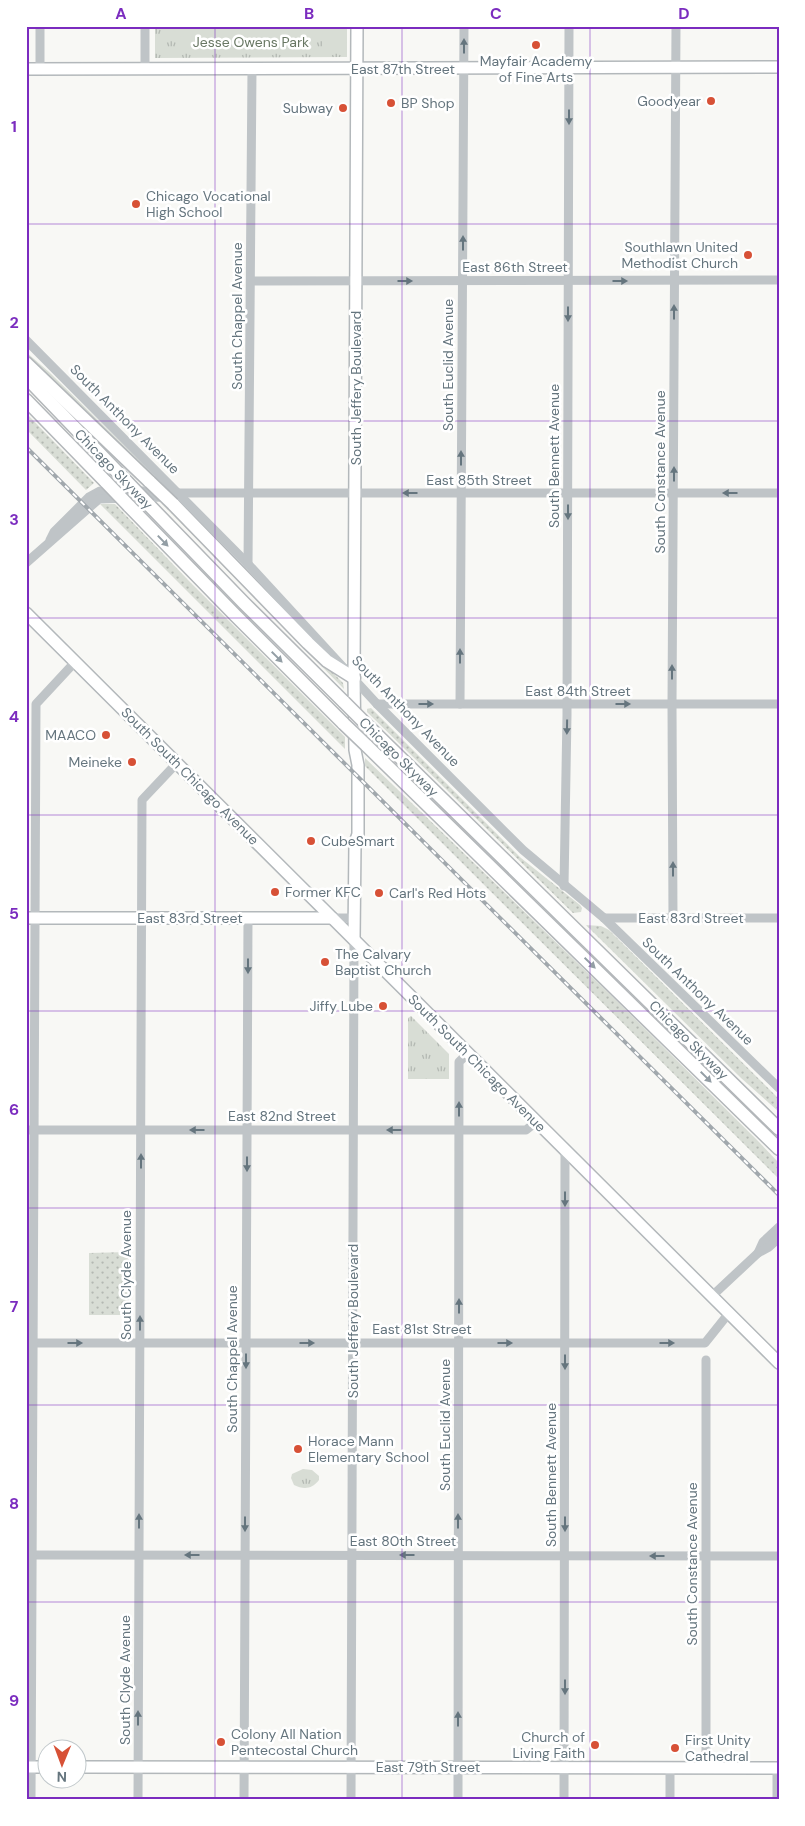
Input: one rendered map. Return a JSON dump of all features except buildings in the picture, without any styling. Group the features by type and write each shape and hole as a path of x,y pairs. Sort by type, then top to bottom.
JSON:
{"highway":[{"path":"26,363 150,482 176,498 308,643 333,666 354,678"},
{"name":"Chicago Skyway","path":"26,377 244,603 779,1128"},
{"name":"Chicago Skyway","path":"26,400 344,724 360,747 555,930 779,1149"}],"main road":[{"name":"South Jeffery Boulevard","path":"354,939 355,843 351,833 351,764 360,747 354,678 357,26"},
{"name":"East 87th Street","path":"26,69 779,67"},
{"name":"South South Chicago Avenue","path":"26,613 779,1363"},
{"name":"East 83rd Street","path":"31,918 332,918"},
{"name":"East 79th Street","path":"88,1767 778,1768"}],"street":[{"path":"40,26 40,69"},
{"path":"145,26 145,69"},
{"name":"South Euclid Avenue","path":"460,704 464,26"},
{"name":"South Bennett Avenue","path":"564,886 567,704 569,26"},
{"name":"South Constance Avenue","path":"673,918 672,704 676,26"},
{"name":"South Chappel Avenue","path":"248,564 252,69"},
{"name":"East 86th Street","path":"251,281 779,280"},
{"name":"South Anthony Avenue","path":"26,340 176,498 248,564 377,704 523,850 604,918 779,1088"},
{"name":"East 85th Street","path":"26,563 50,540 58,536 93,502 99,499 174,496 176,498 249,493 779,493"},
{"path":"31,1800 29,1767 29,1554 31,706 36,704 75,662"},
{"name":"East 84th Street","path":"377,704 779,704"},
{"name":"South Clyde Avenue","path":"138,1800 142,800 177,763"},
{"name":"South Chappel Avenue","path":"244,1800 248,918"},
{"name":"East 83rd Street","path":"332,918 354,918"},
{"name":"East 83rd Street","path":"604,918 779,918"},
{"name":"South Jeffery Boulevard","path":"351,1800 354,939"},
{"name":"South Euclid Avenue","path":"458,1800 459,1062 468,1053"},
{"name":"East 82nd Street","path":"30,1130 526,1130 536,1122"},
{"name":"South Bennett Avenue","path":"564,1800 565,1150"},
{"path":"712,1296 758,1252 763,1242 779,1227"},
{"path":"758,1252 769,1248 779,1238"},
{"name":"East 81st Street","path":"30,1343 697,1343 706,1342 729,1313"},
{"name":"South Constance Avenue","path":"706,1360 706,1768"},
{"name":"East 80th Street","path":"29,1554 779,1556"},
{"path":"670,1768 670,1800"},
{"path":"777,1800 778,1768"}],"green space":[{"name":"Jesse Owens Park","path":"155,26 347,26 347,57 155,58"},
{"path":"170,26 318,26 318,33 309,41 179,36"},
{"path":"323,26 343,26 343,50 323,50"},
{"path":"26,352 49,372 159,481 157,483 26,357"},
{"path":"26,413 94,483 86,490 26,429"},
{"path":"100,504 115,504 345,737 345,749"},
{"path":"162,504 167,504 343,683 344,689"},
{"path":"371,708 521,858 580,905 582,908 581,912 573,913 367,712 367,709"},
{"path":"365,758 619,1003 758,1141 779,1163 779,1179 365,766"},
{"path":"586,925 601,926 609,930 779,1099 779,1112 741,1078"},
{"path":"411,1016 449,1054 449,1079 408,1079 408,1018"},
{"path":"129,1252 129,1315 89,1315 89,1253"},
{"path":"303,1469 312,1470 319,1476 319,1480 311,1487 301,1488 294,1485 291,1478 292,1474"}],"railway":[{"path":"26,447 779,1195"}],"place":[{"name":"Mayfair Academy of Fine Arts","path":"536,45"},
{"name":"Goodyear","path":"711,101"},
{"name":"BP Shop","path":"391,103"},
{"name":"Subway","path":"343,108"},
{"name":"Chicago Vocational High School","path":"136,204"},
{"name":"Southlawn United Methodist Church","path":"748,255"},
{"name":"MAACO","path":"106,735"},
{"name":"Meineke","path":"132,762"},
{"name":"CubeSmart","path":"311,841"},
{"name":"Former KFC","path":"275,892"},
{"name":"Carl's Red Hots","path":"379,893"},
{"name":"The Calvary Baptist Church","path":"325,962"},
{"name":"Jiffy Lube","path":"383,1006"},
{"name":"Horace Mann Elementary School","path":"298,1449"},
{"name":"Colony All Nation Pentecostal Church","path":"221,1742"},
{"name":"Church of Living Faith","path":"595,1745"},
{"name":"First Unity Cathedral","path":"675,1748"}]}
